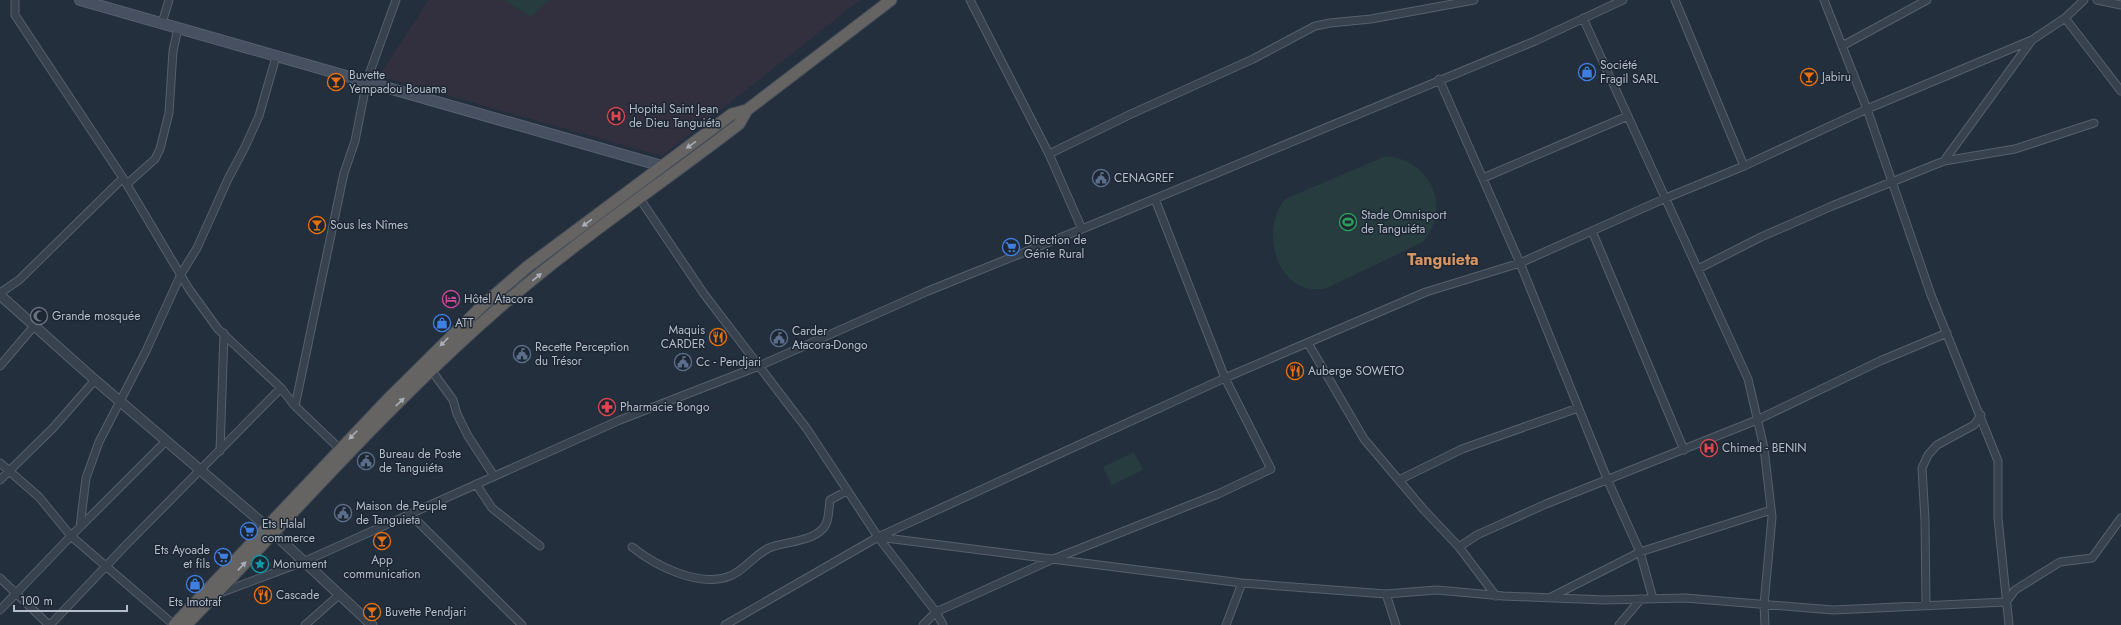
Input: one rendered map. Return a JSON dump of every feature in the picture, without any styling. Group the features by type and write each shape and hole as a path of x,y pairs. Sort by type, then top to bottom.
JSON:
{"highway":[{"path":"186,625 216,594 340,449 483,305 527,267 662,166 732,114 746,110 891,0"},
{"path":"174,625 432,371 492,314 557,261 739,124 746,110"},
{"path":"483,305 492,314"}],"main road":[{"path":"80,0 276,57 367,80 662,166 669,178"}],"street":[{"path":"14,0 15,15 127,184 201,306 218,329 281,388 295,406 340,449"},
{"path":"162,23 168,0"},
{"path":"295,406 344,173 355,140 367,80 396,0"},
{"path":"970,0 1048,154 1082,229"},
{"path":"1048,154 1131,114 1254,59 1315,26 1371,19 1474,0"},
{"path":"216,594 303,562 620,420 759,366 928,291 1155,199 1439,79 1535,41 1623,0"},
{"path":"1676,0 1744,166"},
{"path":"1824,0 1867,109 1890,182 1931,295 1981,415 1998,461 1998,518 2009,625"},
{"path":"1842,46 1927,0"},
{"path":"725,625 878,537 1225,378 1308,344 1426,292 1520,263 1666,198 1744,166 1867,109 2032,40 2065,18 2084,0"},
{"path":"2097,0 2121,4"},
{"path":"1583,18 1748,379 1764,448 1771,510 1764,605 1765,625"},
{"path":"2065,18 2121,91"},
{"path":"127,184 155,159 160,149 168,113 172,51 178,28"},
{"path":"1944,161 2032,40"},
{"path":"80,527 86,478 99,442 146,351 181,274 197,248 228,179 259,116 276,57"},
{"path":"1439,79 1520,263 1608,481 1640,552 1653,598"},
{"path":"1483,178 1628,116"},
{"path":"1698,269 1761,237 1890,182 1944,161 2015,149 2094,123"},
{"path":"123,178 19,280 0,294 120,402 270,531 372,625"},
{"path":"640,199 704,294 807,429 878,537 936,612 943,625"},
{"path":"923,625 936,612 1051,560 1218,494 1270,469 1225,378 1155,199"},
{"path":"1592,231 1684,450"},
{"path":"0,366 34,326"},
{"path":"220,451 224,333"},
{"path":"1459,547 1477,536 1546,504 1608,481 1757,420 1880,361 1947,333"},
{"path":"1308,344 1364,439 1424,510 1459,547 1496,596"},
{"path":"432,371 453,400 457,414 468,436 494,476"},
{"path":"0,480 53,428 95,380"},
{"path":"0,578 50,625 127,544 281,388"},
{"path":"1399,480 1462,450 1578,408"},
{"path":"1926,605 1925,520 1922,468 1928,455 1937,445 1974,425 1981,415"},
{"path":"0,610 71,536 166,441"},
{"path":"0,463 38,497 71,536 174,625"},
{"path":"476,484 492,508 540,546"},
{"path":"632,547 644,556 682,575 699,580 730,576 767,549 784,542 816,535 826,524 830,500 848,491"},
{"path":"1549,598 1640,552 1771,510"},
{"path":"409,514 522,625"},
{"path":"2006,602 2015,590 2060,562 2092,558 2121,518"},
{"path":"878,537 1242,583 1386,594 1436,590 1496,596 1549,598 1685,598 1832,610 2006,602"},
{"path":"1225,624 1242,583"},
{"path":"1386,594 1396,625"},
{"path":"305,625 339,595"},
{"path":"1619,625 1641,599"}],"shaded area":[{"name":"Hopital Saint Jean de Dieu Tanguiéta","path":"429,0 860,0 662,156 379,76"}],"green space":[{"path":"503,0 549,0 531,17"},
{"path":"1386,156 1402,159 1415,166 1425,176 1432,187 1436,200 1436,214 1432,228 1423,242 1327,288 1310,289 1296,283 1285,273 1278,260 1274,245 1273,228 1277,213 1285,199"},
{"path":"1134,452 1143,470 1112,485 1103,467"}],"place":[{"name":"Société Fragil SARL","path":"1587,72"},
{"name":"Jabiru","path":"1809,77"},
{"name":"Buvette Yempadou Bouama","path":"336,82"},
{"name":"Hopital Saint Jean de Dieu Tanguiéta","path":"616,116"},
{"name":"CENAGREF","path":"1101,178"},
{"name":"Stade Omnisport de Tanguiéta","path":"1348,222"},
{"name":"Sous les Nîmes","path":"317,225"},
{"name":"Direction de Génie Rural","path":"1011,247"},
{"name":"Hôtel Atacora","path":"451,299"},
{"name":"Grande mosquée","path":"39,316"},
{"name":"ATT","path":"442,323"},
{"name":"Maquis CARDER","path":"718,337"},
{"name":"Carder Atacora-Dongo","path":"779,338"},
{"name":"Recette Perception du Trésor","path":"522,354"},
{"name":"Cc - Pendjari","path":"683,362"},
{"name":"Auberge SOWETO","path":"1295,371"},
{"name":"Pharmacie Bongo","path":"607,407"},
{"name":"Chimed - BENIN","path":"1709,448"},
{"name":"Bureau de Poste de Tanguiéta","path":"366,461"},
{"name":"Maison de Peuple de Tanguieta","path":"343,513"},
{"name":"Ets Halal commerce","path":"249,531"},
{"name":"App communication","path":"382,541"},
{"name":"Ets Ayoade et fils","path":"223,557"},
{"name":"Monument","path":"260,564"},
{"name":"Ets Imotraf","path":"195,584"},
{"name":"Cascade","path":"263,595"},
{"name":"Buvette Pendjari","path":"372,612"}],"district":[{"name":"Tanguieta","path":"1443,259"}]}
